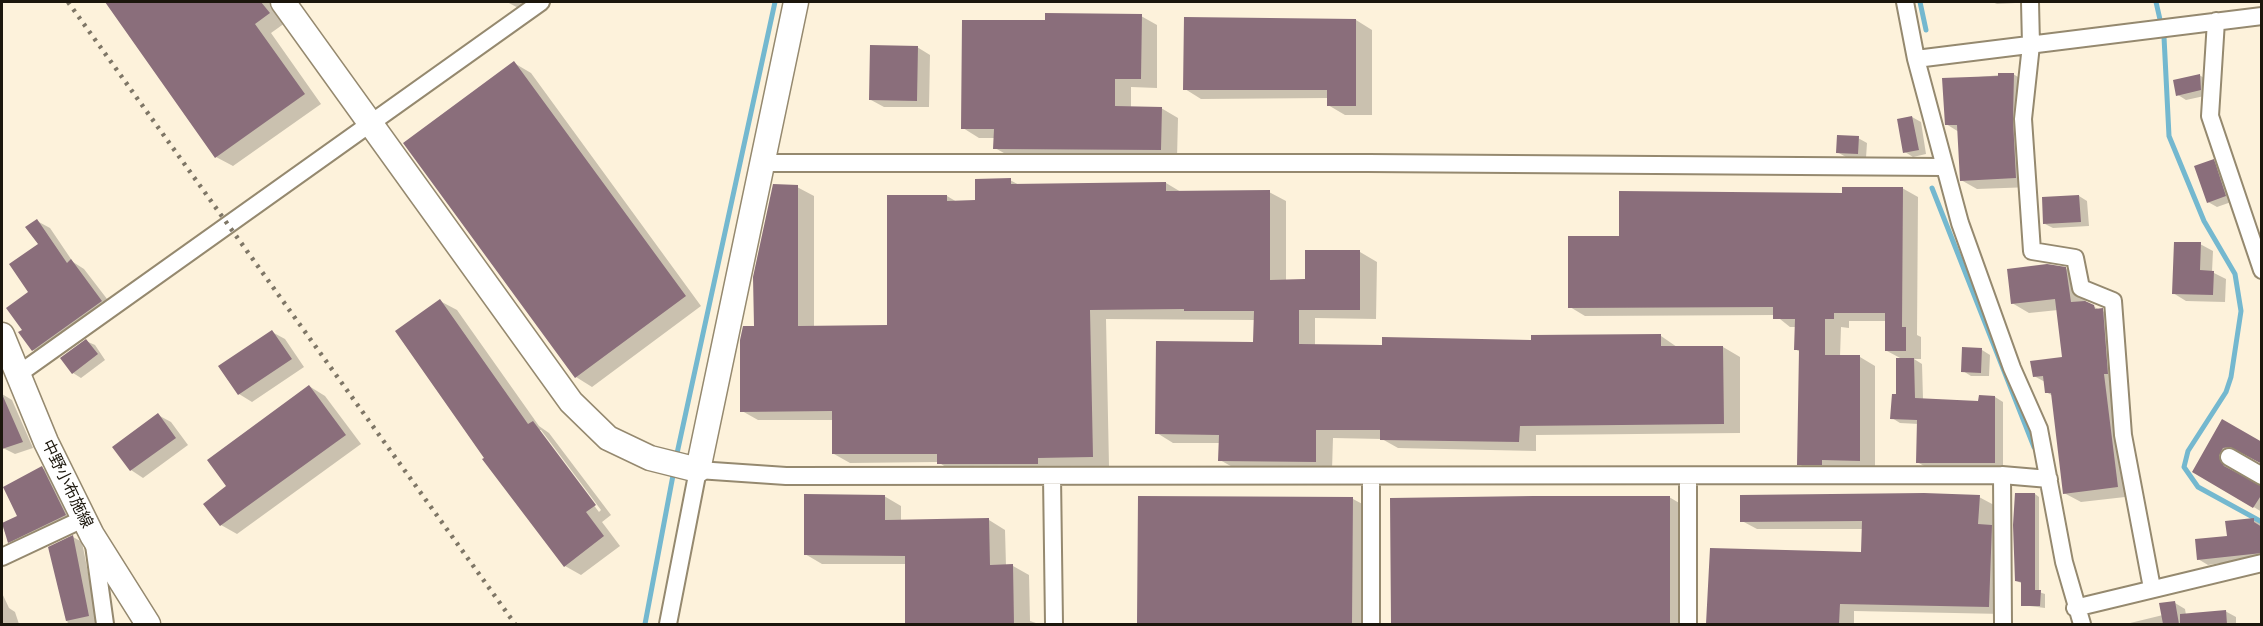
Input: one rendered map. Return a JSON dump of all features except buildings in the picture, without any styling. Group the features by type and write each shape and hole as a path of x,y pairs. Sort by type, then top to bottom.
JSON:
{"street":[{"path":"283,2 571,402 608,438 650,458 698,470 786,476 2002,475 2049,479"},
{"path":"20,373 541,2"},
{"path":"668,624 760,163 795,2"},
{"path":"1905,2 1916,59 1943,167 1960,223 2012,368 2039,429 2075,608 2082,624"},
{"path":"2030,2 2031,45 2023,119 2032,251 2075,258 2081,288 2114,302 2123,435 2152,588"},
{"path":"1916,59 2262,16"},
{"path":"2216,21 2210,116 2262,270"},
{"path":"760,163 1380,163 1943,167"},
{"name":"中野小布施線","path":"2,335 20,373 46,442 89,526 148,624"},
{"path":"2229,457 2262,476"},
{"path":"2002,475 2002,624"},
{"path":"1052,476 1054,624"},
{"path":"1371,476 1371,624"},
{"path":"1688,476 1688,624"},
{"path":"2,557 89,526 105,624"},
{"path":"2075,608 2262,562"}],"waterway":[{"path":"676,458 775,2"},
{"path":"1920,2 1926,30"},
{"path":"2156,2 2164,37 2169,136 2204,221 2235,274 2241,311 2231,377 2226,392 2188,451 2184,467 2198,487 2262,522"},
{"path":"1932,188 2034,447"},
{"path":"645,624 674,470"}],"railway":[{"path":"68,2 515,624"}]}
